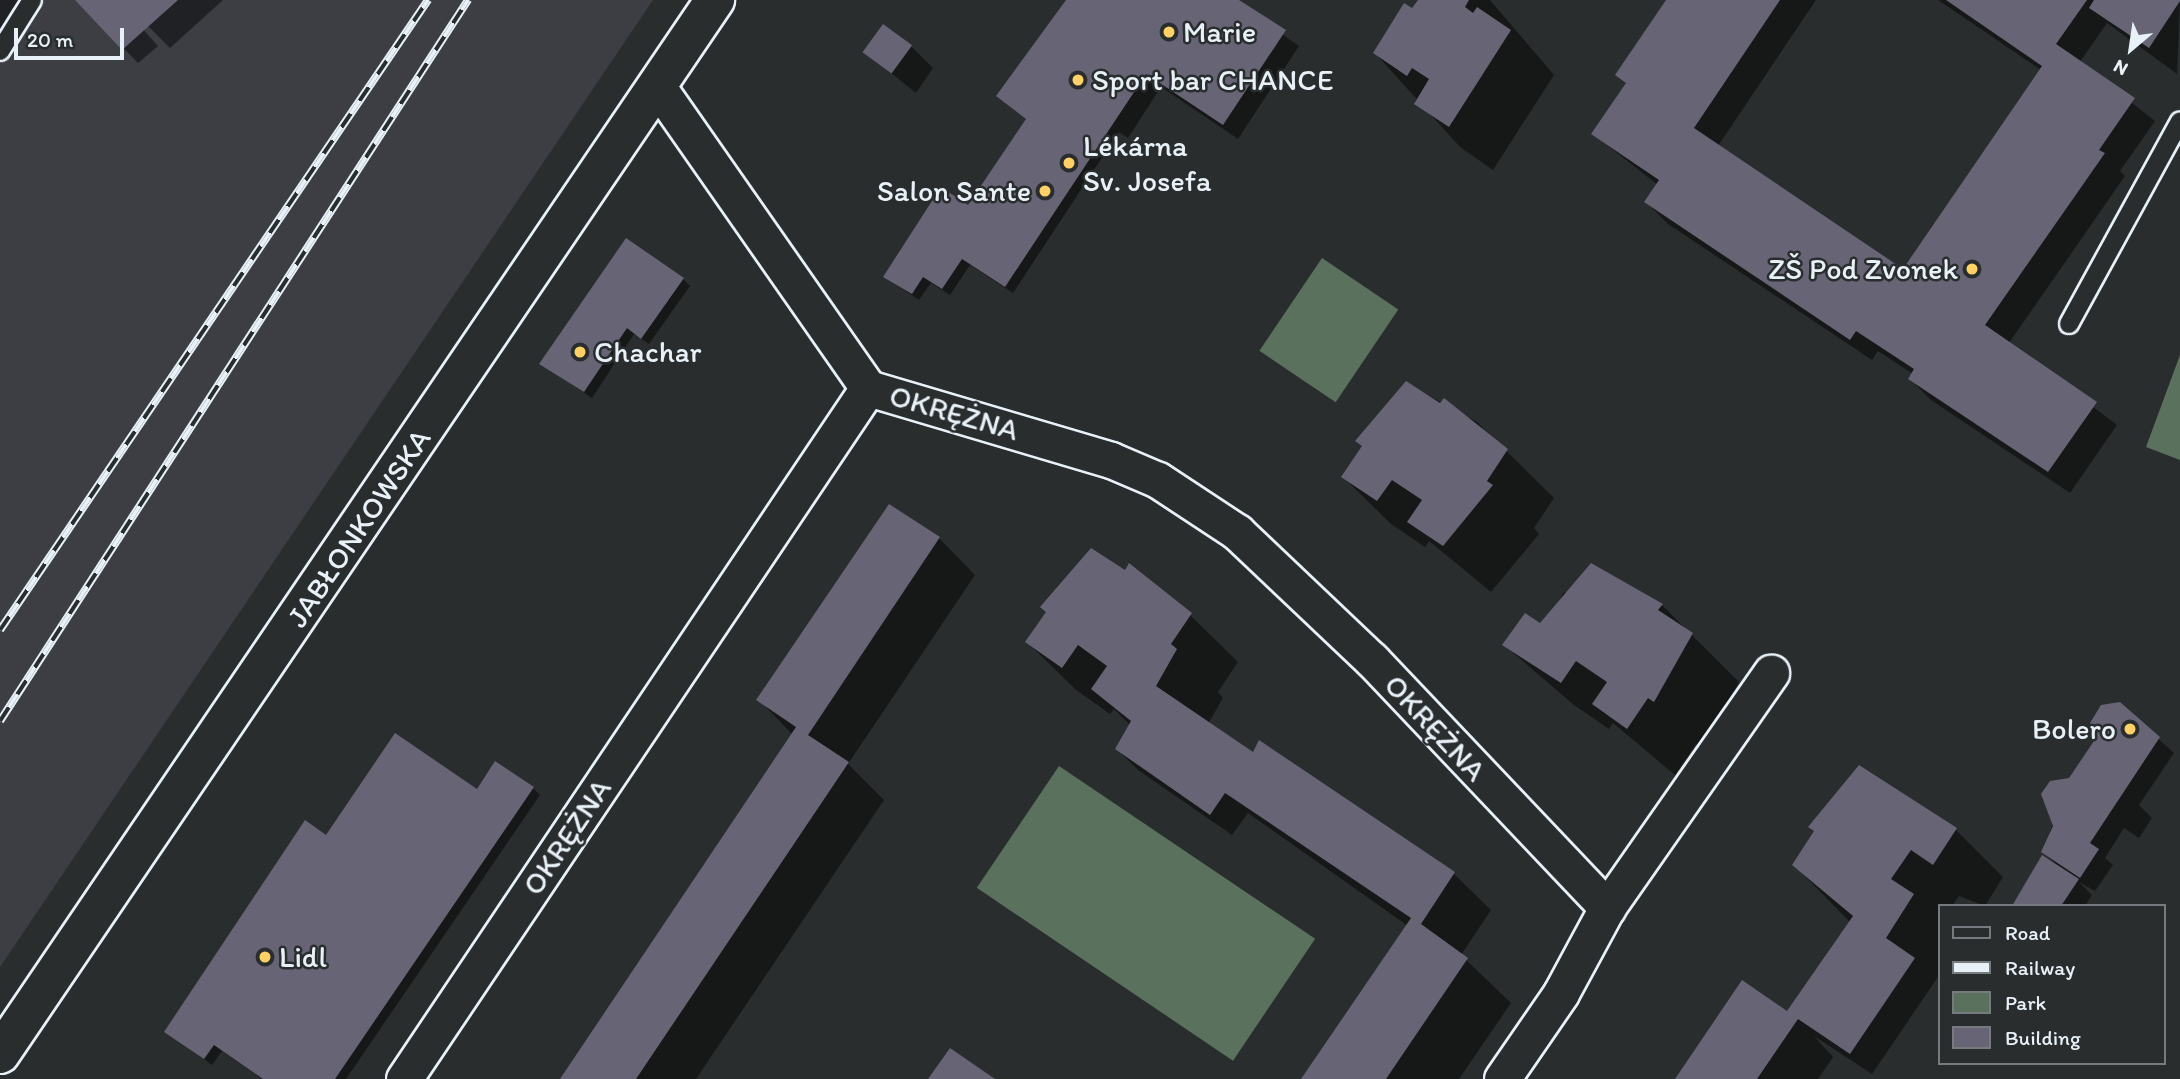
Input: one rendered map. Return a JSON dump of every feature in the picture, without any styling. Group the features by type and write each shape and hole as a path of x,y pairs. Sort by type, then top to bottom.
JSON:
{"main road":[{"name":"JABŁONKOWSKA","path":"0,1054 715,0"}],"street":[{"path":"658,87 868,388"},
{"name":"OKRĘŻNA","path":"404,1079 868,388 1111,460 1158,481 1237,532 1371,660 1607,908"},
{"path":"1502,1079 1560,993 1607,908 1771,673"}],"lane":[{"path":"0,51 32,0"},
{"path":"2069,324 2180,121"}],"shaded area":[{"path":"0,0 653,0 0,967"}],"green space":[{"path":"1322,258 1398,309 1336,402 1259,351"},
{"path":"2180,355 2180,460 2146,447"},
{"path":"1059,766 1315,939 1233,1061 977,888"}],"building":[{"path":"75,0 178,0 122,50"},
{"path":"1066,0 1239,0 1286,30 1223,125 1146,74 1005,287 962,259 942,289 923,277 912,294 883,277 941,187 968,205 1026,119 996,96"},
{"path":"1418,0 1469,0 1465,7 1473,13 1477,7 1511,30 1449,127 1414,104 1429,79 1412,68 1407,76 1373,53 1404,3 1412,8"},
{"path":"1666,0 1780,0 1694,128 1903,269 2042,66 1946,0 2087,0 2056,44 2135,98 2099,150 2105,153 1985,325 2097,402 2048,472 1908,379 1914,369 1856,331 1850,340 1644,202 1659,180 1591,134 1626,83 1615,75"},
{"path":"2094,0 2180,1 2149,48 2089,8"},
{"path":"883,24 912,45 892,73 862,52"},
{"path":"626,238 684,278 641,339 627,328 584,392 539,364"},
{"path":"1406,381 1440,403 1444,398 1508,449 1487,481 1493,485 1443,546 1407,522 1422,500 1392,480 1377,501 1341,477 1362,446 1355,441"},
{"path":"889,504 940,537 808,735 849,762 636,1079 560,1079 796,727 756,700"},
{"path":"1091,548 1125,570 1129,563 1192,613 1171,644 1177,649 1156,686 1253,752 1259,740 1455,872 1421,924 1468,958 1386,1079 1301,1079 1411,918 1225,793 1210,815 1115,749 1131,721 1091,689 1107,666 1078,645 1062,668 1025,642 1046,612 1040,607"},
{"path":"1591,563 1663,604 1658,610 1693,633 1654,702 1648,698 1627,729 1592,704 1607,682 1576,661 1561,683 1502,645 1525,613 1540,623"},
{"path":"2120,702 2160,737 2090,843 2099,849 2080,878 2041,852 2053,826 2041,794 2050,781 2069,778 2094,741 2090,723 2101,705"},
{"path":"395,733 477,789 495,761 534,787 335,1079 263,1079 214,1045 204,1059 164,1032 305,820 326,835"},
{"path":"1859,765 1957,828 1933,865 1911,850 1891,879 1914,894 1886,938 1915,958 1850,1054 1798,1019 1757,1079 1675,1079 1742,980 1787,1011 1853,916 1792,865 1814,831 1808,827"},
{"path":"2042,855 2079,879 2062,904 2013,904"},
{"path":"950,1048 995,1079 928,1079"}],"railway":[{"path":"0,630 428,0"},
{"path":"0,721 468,0"}],"place":[{"name":"Marie","path":"1169,32"},
{"name":"Sport bar CHANCE","path":"1078,80"},
{"name":"Lékárna Sv. Josefa","path":"1069,163"},
{"name":"Salon Sante","path":"1045,191"},
{"name":"ZŠ Pod Zvonek","path":"1972,269"},
{"name":"Chachar","path":"580,352"},
{"name":"Bolero","path":"2130,729"},
{"name":"Lidl","path":"265,957"}]}
